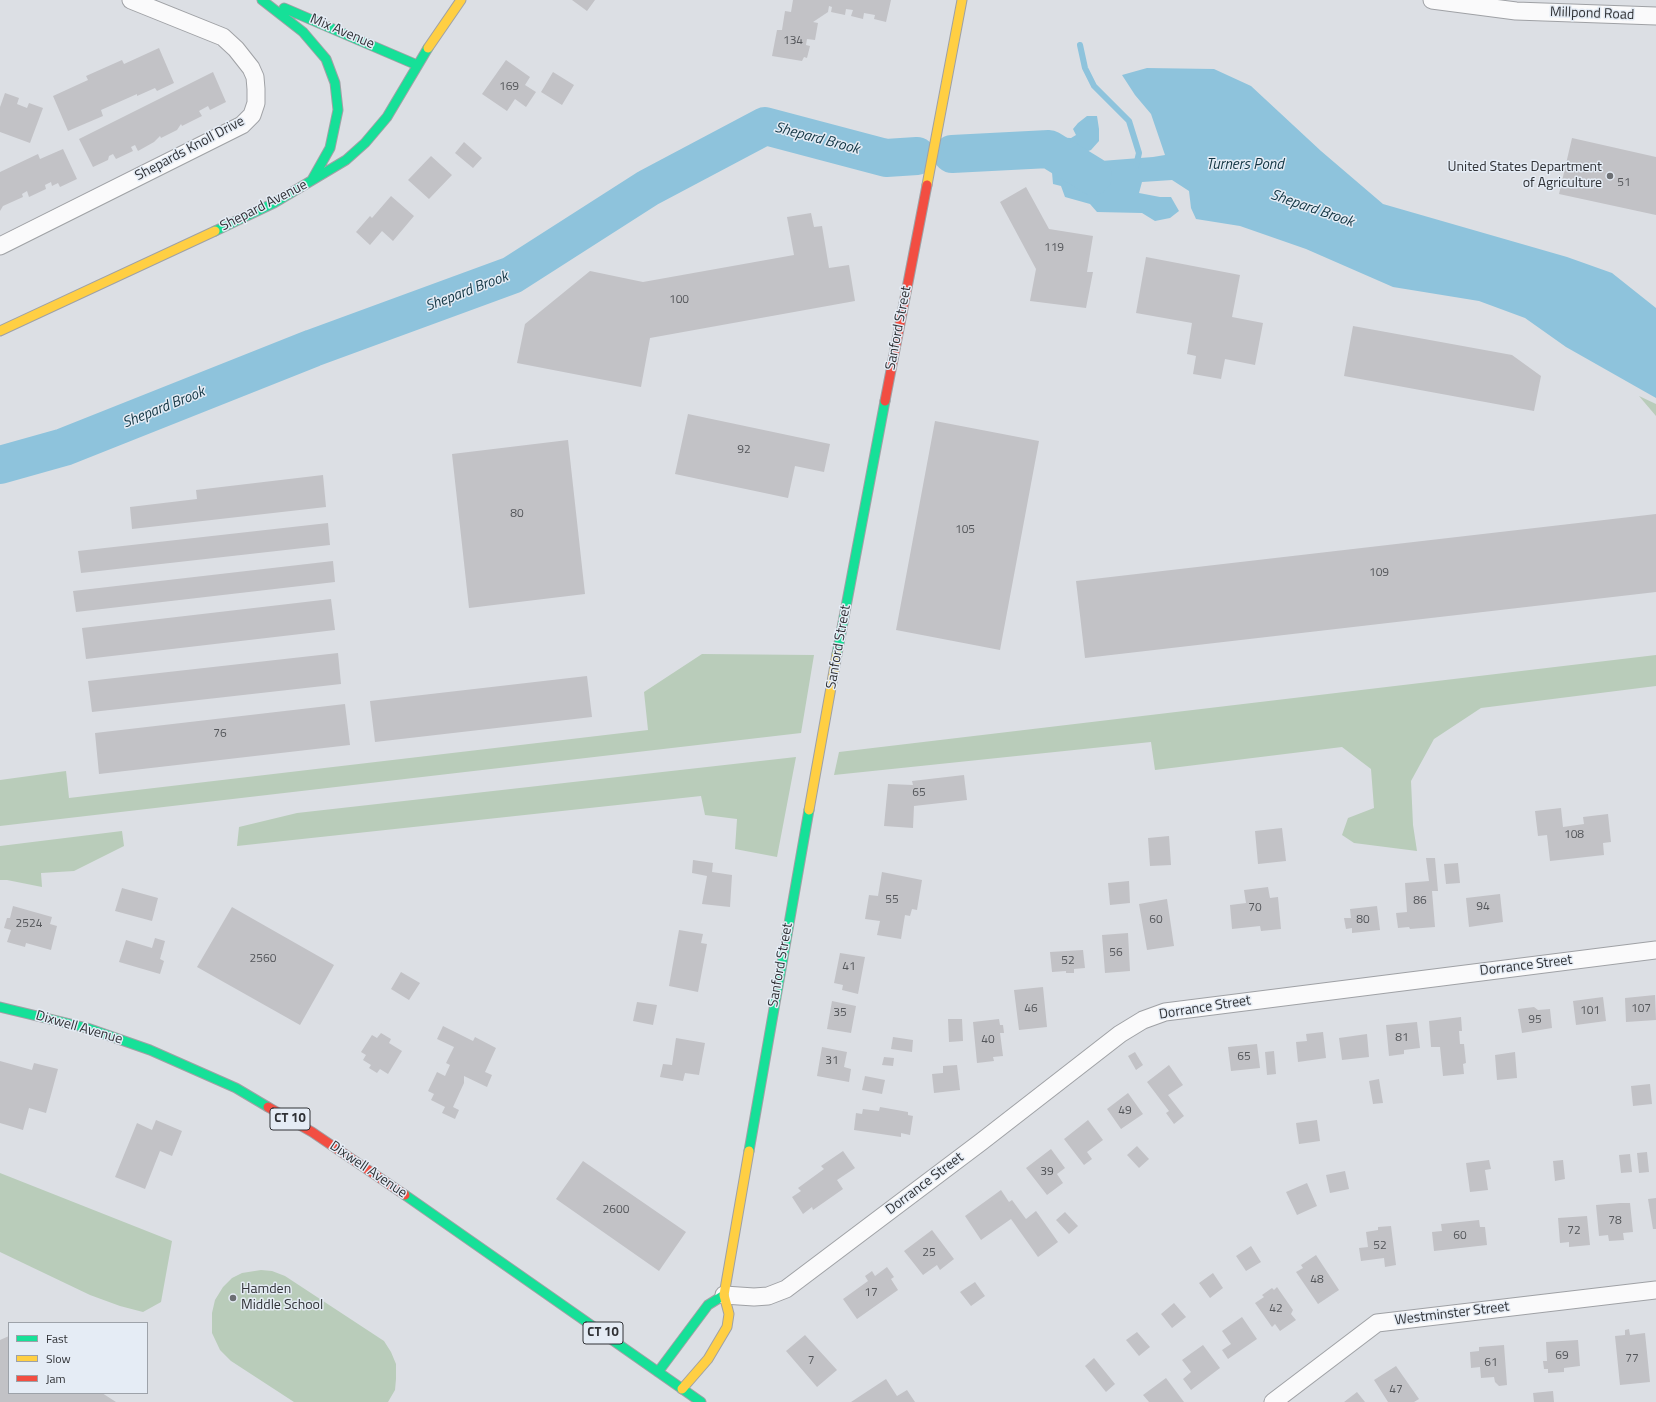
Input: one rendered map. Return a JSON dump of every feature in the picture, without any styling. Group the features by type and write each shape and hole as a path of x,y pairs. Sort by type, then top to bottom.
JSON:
{"street":[{"name":"Shepards Knoll Drive","path":"0,246 242,125 252,115 256,103 255,77 251,68 236,49 223,37 131,0"},
{"path":"262,0 303,32 326,59 335,83 338,110 330,148 312,182"},
{"name":"Mix Avenue","path":"266,0 417,65"},
{"name":"Shepard Avenue","path":"0,331 274,203 312,182 346,160 365,143 387,117 417,65 461,0"},
{"name":"Sanford Street","path":"682,1389 708,1359 726,1327 729,1314 724,1295 836,660 962,0"},
{"name":"Millpond Road","path":"1432,0 1516,11 1656,16"},
{"name":"Dorrance Street","path":"724,1295 754,1297 768,1296 786,1289 981,1142 1120,1034 1143,1020 1158,1014 1185,1009 1656,950"},
{"name":"Dixwell Avenue","path":"0,1008 86,1028 150,1050 236,1088 312,1132 376,1174 701,1402"},
{"name":"Westminster Street","path":"1273,1402 1377,1323 1656,1290"},
{"path":"658,1372 708,1305 724,1295"}],"green space":[{"path":"1639,396 1656,404 1656,416"},
{"path":"702,654 814,655 801,733 0,826 0,780 66,771 69,798 648,730 644,692"},
{"path":"1656,655 1656,686 1481,708 1434,739 1411,781 1413,825 1417,851 1354,843 1342,835 1348,818 1374,808 1371,769 1342,747 1155,770 1151,742 834,775 839,752"},
{"path":"796,757 777,857 735,849 737,819 705,815 701,796 237,846 239,827 297,813"},
{"path":"122,831 124,846 74,871 41,873 42,887 0,880 0,846"},
{"path":"0,1173 172,1241 161,1302 143,1312 120,1306 90,1295 0,1252"},
{"path":"261,1270 272,1271 285,1276 384,1341 396,1364 395,1390 388,1402 294,1402 231,1361 220,1350 212,1333 212,1313 215,1300 223,1287 232,1278 242,1273"}],"water":[{"name":"Turners Pond","path":"1147,68 1214,69 1251,86 1321,151 1383,204 1567,257 1612,273 1656,308 1656,398 1566,347 1525,318 1479,301 1393,287 1306,249 1240,226 1196,219 1191,208 1189,191 1172,180 1142,182 1139,193 1160,197 1171,197 1179,211 1170,218 1155,221 1142,213 1097,212 1090,204 1065,197 1061,186 1053,184 1049,137 1071,138 1076,135 1073,129 1087,116 1097,116 1099,141 1091,150 1083,153 1087,157 1101,161 1165,155 1151,114 1135,95 1122,75"}],"building":[{"path":"572,0 595,0 587,11"},
{"path":"793,0 891,0 886,22 874,19 875,15 864,13 863,19 851,16 853,10 846,9 845,15 831,12 832,7 829,6 828,12 813,22 818,23 815,40 807,39 806,45 810,46 807,58 804,57 802,61 772,56 777,30 782,30 785,11 791,12"},
{"path":"159,48 174,83 157,91 155,88 137,96 137,94 101,110 103,116 68,131 53,96 88,80 86,76 122,60 124,64"},
{"path":"506,60 530,77 525,85 536,92 526,107 515,99 507,111 482,94"},
{"path":"213,72 226,102 210,110 208,106 199,111 202,116 182,126 181,124 177,130 161,138 160,136 154,142 138,151 135,145 131,147 133,151 116,159 113,154 109,156 108,160 93,167 79,139"},
{"path":"553,72 574,85 562,105 541,92"},
{"path":"5,93 19,98 17,104 27,108 29,103 43,108 30,143 0,132 0,107"},
{"name":"United States Department of Agriculture","path":"1572,138 1656,157 1656,215 1559,194"},
{"path":"464,142 482,158 473,168 455,153"},
{"path":"63,149 77,179 60,187 58,183 52,186 51,182 45,185 46,189 29,197 27,191 22,194 23,197 3,206 0,211 0,172 38,154 40,159"},
{"path":"431,156 452,175 429,199 408,180"},
{"path":"1026,187 1049,229 1093,236 1087,272 1093,272 1086,308 1030,301 1036,269 1000,202"},
{"path":"391,196 414,216 393,241 382,231 370,245 356,232 370,216 372,218"},
{"path":"811,213 814,227 822,226 829,268 849,265 855,301 650,338 641,387 517,363 525,324 590,271 643,282 794,255 787,217"},
{"path":"1146,257 1240,275 1232,317 1263,323 1255,365 1225,359 1221,379 1193,374 1196,356 1187,354 1192,323 1136,313"},
{"path":"1353,326 1512,355 1541,376 1534,411 1344,376"},
{"path":"688,414 830,444 824,472 795,466 788,498 675,474"},
{"path":"935,421 1039,441 1000,650 896,630"},
{"path":"568,440 585,594 469,608 452,454"},
{"path":"323,475 326,507 132,529 130,507 197,499 196,490"},
{"path":"1656,514 1656,592 1085,658 1076,581"},
{"path":"328,523 330,545 81,573 78,551"},
{"path":"333,561 335,582 76,612 73,591"},
{"path":"331,599 335,630 86,659 82,628"},
{"path":"338,653 341,684 92,712 88,681"},
{"path":"587,676 592,717 375,742 370,701"},
{"path":"345,704 350,745 99,774 95,733"},
{"path":"964,775 967,800 914,806 913,828 884,826 888,784 913,785 912,781"},
{"path":"1561,808 1563,827 1584,824 1583,817 1608,814 1611,842 1603,843 1604,855 1550,861 1547,835 1538,836 1535,811"},
{"path":"1282,828 1286,861 1258,864 1255,831"},
{"path":"1169,836 1171,865 1150,866 1148,838"},
{"path":"1426,858 1435,858 1438,891 1432,891 1435,927 1410,929 1409,927 1398,928 1396,913 1407,912 1405,883 1429,881"},
{"path":"693,860 713,863 712,872 732,875 730,907 702,904 707,876 692,873"},
{"path":"1458,863 1460,883 1446,884 1444,864"},
{"path":"882,872 922,880 917,910 912,909 910,916 905,915 901,939 877,935 880,921 865,919 869,895 878,896"},
{"path":"1129,881 1130,903 1110,905 1108,883"},
{"path":"1268,887 1270,898 1278,897 1281,929 1261,931 1260,926 1232,929 1230,905 1246,903 1244,890"},
{"path":"122,888 158,898 152,921 115,911"},
{"path":"1500,894 1503,922 1469,927 1466,898"},
{"path":"1167,899 1174,946 1147,950 1139,904"},
{"path":"13,906 52,917 50,924 57,926 51,950 26,943 25,947 7,942 11,930 4,928 7,918 10,918"},
{"path":"1377,906 1380,930 1352,933 1352,928 1346,929 1344,918 1351,918 1350,909"},
{"path":"232,907 334,965 300,1025 197,967"},
{"path":"679,930 703,934 701,943 707,944 698,992 669,986"},
{"path":"1128,933 1130,971 1105,973 1102,935"},
{"path":"155,938 165,941 160,959 164,961 160,974 119,962 126,940 152,948"},
{"path":"1083,950 1085,968 1074,969 1074,973 1066,973 1066,971 1052,972 1050,952"},
{"path":"840,953 865,957 858,994 842,990 843,985 834,983"},
{"path":"401,972 420,983 409,1000 391,989"},
{"path":"1043,987 1047,1027 1019,1030 1014,990"},
{"path":"1655,995 1656,1020 1626,1022 1625,998"},
{"path":"1603,997 1606,1021 1576,1025 1573,1001"},
{"path":"832,1001 856,1006 851,1033 827,1029"},
{"path":"637,1002 657,1005 653,1025 633,1021"},
{"path":"1534,1007 1538,1010 1550,1009 1552,1028 1522,1033 1518,1009"},
{"path":"1461,1017 1462,1031 1459,1031 1460,1044 1464,1044 1466,1063 1463,1064 1464,1074 1443,1076 1440,1047 1431,1047 1429,1021"},
{"path":"948,1019 962,1019 963,1041 949,1042"},
{"path":"999,1019 1000,1025 1003,1025 1004,1033 1000,1033 1003,1056 993,1057 994,1061 977,1063 973,1022"},
{"path":"1417,1022 1420,1048 1404,1050 1404,1054 1389,1056 1386,1025"},
{"path":"443,1026 473,1041 475,1037 496,1048 485,1072 492,1075 487,1087 464,1076 464,1083 453,1107 459,1110 455,1119 442,1113 445,1107 431,1100 434,1094 428,1091 437,1072 445,1076 450,1065 446,1063 454,1047 437,1039"},
{"path":"1323,1032 1326,1058 1298,1062 1296,1042 1307,1041 1306,1034"},
{"path":"381,1033 391,1039 389,1043 402,1051 388,1074 380,1069 377,1073 369,1068 371,1065 363,1060 366,1055 361,1052 372,1035 377,1038"},
{"path":"1367,1034 1369,1057 1342,1060 1339,1038"},
{"path":"893,1037 913,1040 912,1052 891,1049"},
{"path":"676,1038 705,1043 699,1075 685,1073 683,1081 660,1077 663,1064 672,1065"},
{"path":"1257,1044 1260,1068 1231,1071 1228,1047"},
{"path":"822,1047 847,1052 844,1067 851,1069 849,1082 817,1076"},
{"path":"1274,1051 1276,1074 1267,1075 1265,1052"},
{"path":"1135,1052 1143,1065 1136,1070 1128,1056"},
{"path":"1515,1052 1517,1078 1497,1080 1495,1055"},
{"path":"884,1057 894,1058 893,1066 882,1065"},
{"path":"0,1061 32,1070 34,1063 58,1069 46,1113 29,1108 23,1130 0,1123"},
{"path":"957,1065 960,1090 934,1093 932,1074 943,1073 943,1066"},
{"path":"1169,1065 1183,1085 1168,1095 1184,1116 1174,1124 1166,1113 1169,1111 1147,1082"},
{"path":"865,1076 885,1080 882,1094 862,1090"},
{"path":"1379,1079 1383,1103 1373,1104 1369,1081"},
{"path":"1650,1084 1652,1104 1633,1106 1631,1086"},
{"path":"1128,1093 1143,1114 1121,1129 1107,1109"},
{"path":"880,1107 908,1112 908,1115 913,1116 910,1135 901,1133 901,1137 854,1130 856,1113 862,1114 863,1109 879,1111"},
{"path":"156,1120 182,1131 172,1156 160,1151 145,1189 115,1177 137,1123 152,1130"},
{"path":"1088,1120 1103,1140 1087,1152 1092,1159 1084,1165 1064,1139"},
{"path":"1317,1120 1320,1141 1299,1144 1296,1123"},
{"path":"1137,1146 1149,1159 1139,1168 1127,1155"},
{"path":"1051,1149 1065,1168 1057,1174 1063,1183 1047,1195 1026,1168"},
{"path":"843,1151 855,1168 837,1180 843,1189 813,1210 812,1207 803,1214 792,1197 801,1191 798,1188 824,1169 821,1166"},
{"path":"1647,1152 1649,1172 1639,1173 1637,1153"},
{"path":"1630,1154 1632,1172 1621,1173 1619,1155"},
{"path":"1489,1160 1491,1169 1485,1170 1488,1190 1470,1192 1466,1163"},
{"path":"1563,1160 1565,1179 1555,1181 1553,1161"},
{"path":"583,1161 686,1232 659,1271 556,1199"},
{"path":"1345,1171 1349,1189 1330,1193 1326,1175"},
{"path":"1307,1183 1317,1206 1297,1215 1286,1192"},
{"path":"1001,1190 1009,1202 1012,1200 1026,1219 1036,1211 1058,1242 1038,1257 1011,1219 981,1240 965,1216"},
{"path":"1656,1198 1656,1229 1653,1229 1648,1199"},
{"path":"1630,1203 1633,1232 1623,1233 1624,1240 1609,1241 1608,1235 1599,1236 1596,1205"},
{"path":"1065,1212 1078,1226 1069,1234 1056,1220"},
{"path":"1587,1216 1590,1245 1569,1247 1569,1242 1560,1243 1558,1218"},
{"path":"1479,1220 1480,1227 1485,1227 1487,1245 1434,1251 1432,1232 1442,1231 1441,1224"},
{"path":"1391,1226 1396,1265 1385,1267 1384,1258 1361,1261 1359,1248 1368,1247 1366,1232 1378,1230 1378,1227"},
{"path":"932,1230 954,1259 940,1270 937,1265 923,1275 904,1251"},
{"path":"1251,1246 1261,1262 1246,1271 1236,1256"},
{"path":"1316,1255 1339,1290 1318,1304 1296,1272 1303,1268 1301,1265"},
{"path":"887,1267 894,1277 891,1279 898,1290 857,1319 843,1299 868,1281 865,1276 872,1271 875,1276"},
{"path":"1213,1273 1223,1288 1210,1298 1199,1283"},
{"path":"975,1282 985,1296 971,1306 960,1292"},
{"path":"1277,1287 1293,1310 1291,1314 1296,1320 1280,1331 1275,1324 1272,1327 1255,1303 1264,1297 1262,1295 1272,1288 1274,1290"},
{"path":"1174,1303 1186,1317 1172,1328 1161,1314"},
{"path":"1242,1317 1257,1339 1228,1359 1222,1350 1231,1344 1222,1331"},
{"path":"1629,1329 1630,1335 1645,1333 1650,1382 1620,1385 1615,1336 1625,1335 1625,1330"},
{"path":"1137,1332 1150,1347 1139,1356 1126,1340"},
{"path":"805,1335 837,1370 817,1387 786,1351"},
{"path":"8,1336 8,1394 104,1394 116,1402 0,1402 0,1340"},
{"path":"1578,1340 1580,1366 1564,1368 1564,1372 1548,1373 1548,1369 1544,1369 1543,1361 1547,1361 1546,1342"},
{"path":"1203,1345 1220,1368 1191,1390 1183,1379 1191,1372 1182,1360"},
{"path":"1504,1345 1507,1385 1499,1386 1495,1382 1494,1377 1481,1378 1480,1367 1471,1368 1470,1352 1479,1351 1479,1347"},
{"path":"1094,1358 1115,1384 1106,1392 1085,1366"},
{"path":"1396,1366 1419,1399 1414,1402 1388,1402 1374,1380"},
{"path":"1166,1378 1184,1402 1149,1402 1143,1395"},
{"path":"886,1379 897,1396 907,1390 915,1402 851,1402"},
{"path":"1553,1391 1554,1402 1534,1402 1533,1393"},
{"path":"1357,1392 1365,1402 1344,1402"}],"waterway":[{"path":"1080,45 1085,68 1094,86 1129,121 1139,153 1136,166"},
{"name":"Shepard Brook","path":"0,465 64,447 313,348 512,275 648,188 765,126 886,158 917,156"},
{"name":"Shepard Brook","path":"952,154 1049,149 1093,176"}],"traffic: fast":[{"path":"262,0 303,32 326,59 335,83 338,110 330,148 312,180"},
{"path":"284,8 417,65"},
{"path":"215,231 274,203 346,160 365,143 387,117 428,48"},
{"path":"837,654 885,401"},
{"path":"749,1151 809,810"},
{"path":"0,1007 87,1028 150,1050 236,1088 268,1107"},
{"path":"405,1195 701,1402"},
{"path":"658,1372 708,1305 724,1295"}],"traffic: slow":[{"path":"428,48 461,0"},
{"path":"927,185 962,0"},
{"path":"0,331 215,231"},
{"path":"809,810 837,654"},
{"path":"682,1389 708,1359 727,1327 729,1314 724,1295 749,1151"}],"traffic: jam":[{"path":"885,401 927,185"},
{"path":"268,1107 312,1132 405,1195"}],"place":[{"name":"United States Department of Agriculture","path":"1610,176"},
{"name":"Hamden Middle School","path":"233,1298"}]}
